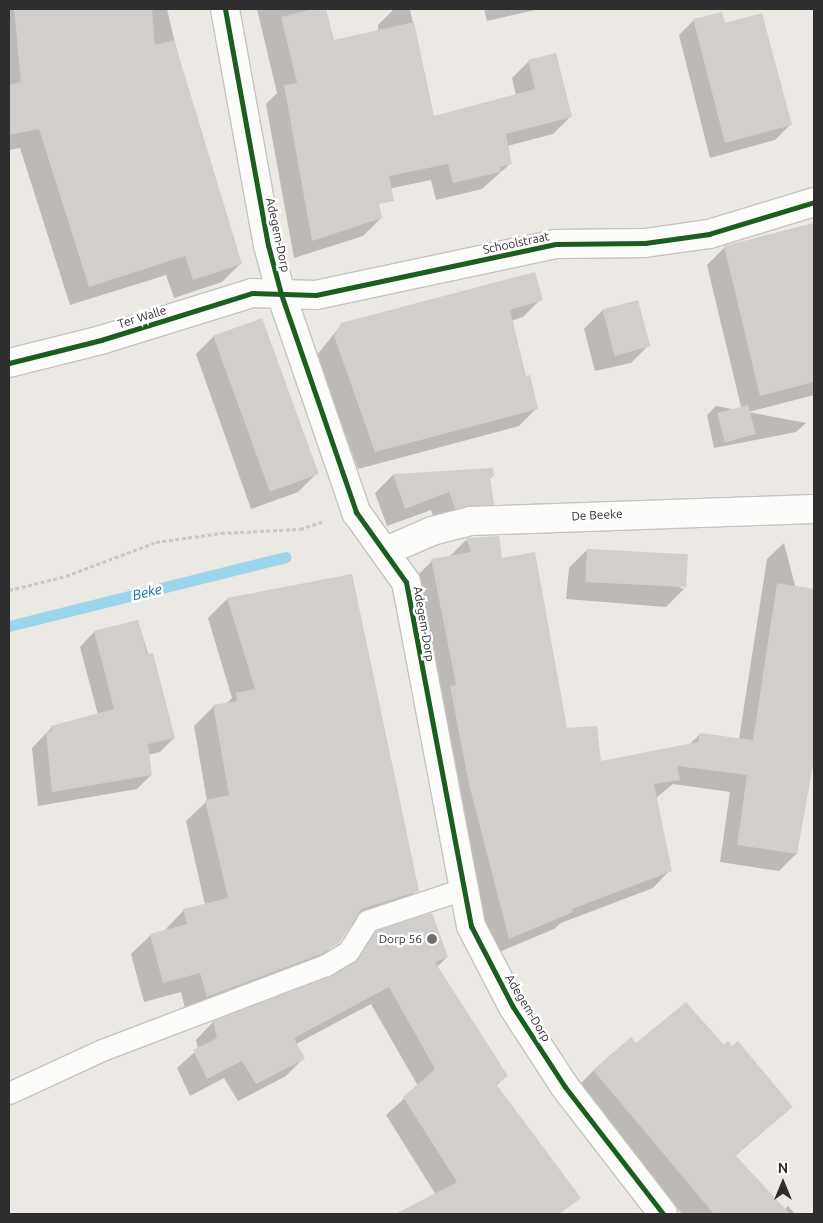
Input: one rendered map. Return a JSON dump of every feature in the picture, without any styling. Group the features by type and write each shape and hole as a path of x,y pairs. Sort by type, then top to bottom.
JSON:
{"street":[{"name":"Adegem-Dorp","path":"225,9 268,245 281,294 356,512 386,551 406,582 470,926 513,1007 565,1087 663,1214"},
{"name":"Schoolstraat","path":"281,294 316,295 556,244 645,242 709,234 814,202"},
{"name":"Ter Walle","path":"9,363 100,340 252,293 281,294"},
{"name":"De Beeke","path":"386,551 432,531 471,521 814,509"}],"lane":[{"path":"9,1093 102,1050 326,965 348,952 367,921 463,889"}],"path":[{"path":"9,590 66,576 156,542 221,532 300,529 356,512"}],"building":[{"path":"14,9 152,9 155,45 174,40 242,264 193,280 185,256 89,287 39,129 9,135 9,85 21,82"},
{"path":"313,9 326,9 334,40 414,22 434,116 535,89 528,60 556,53 572,117 506,134 512,164 500,167 501,172 453,183 448,164 389,176 394,201 379,204 382,218 312,241 284,85 297,83 281,17"},
{"path":"722,12 725,23 762,13 792,125 725,143 693,19"},
{"path":"814,223 814,382 760,396 724,246"},
{"path":"535,272 543,300 510,310 526,376 530,375 538,409 375,452 334,336 341,323"},
{"path":"638,300 650,346 615,356 602,310"},
{"path":"262,318 319,474 270,492 213,336"},
{"path":"748,405 756,434 725,442 717,413"},
{"path":"493,468 494,476 490,477 494,505 455,509 449,492 405,509 393,474"},
{"path":"499,536 502,558 535,552 567,728 597,726 601,761 698,742 700,733 753,740 777,583 814,589 814,759 797,854 737,845 747,775 677,766 680,780 654,784 672,871 572,909 573,912 509,939 469,784 450,686 456,685 431,559 471,552 466,538"},
{"path":"587,549 688,554 686,587 585,582"},
{"path":"352,574 419,891 362,909 339,943 321,954 207,997 200,973 163,983 150,934 187,924 183,909 228,898 205,800 229,795 213,705 237,701 236,693 255,689 227,598"},
{"path":"138,620 147,654 153,653 175,738 148,744 152,775 52,792 46,733 52,731 51,726 114,709 94,631"},
{"path":"432,913 448,957 435,962 508,1076 496,1084 581,1198 559,1214 395,1214 457,1182 403,1097 435,1069 389,987 294,1038 305,1059 256,1084 242,1061 207,1079 193,1050 217,1038 213,1021 332,976 358,959 375,931"},
{"path":"686,1002 724,1045 728,1041 732,1046 738,1041 793,1107 735,1155 790,1214 714,1214 593,1070 631,1037 636,1043"}],"waterway":[{"name":"Beke","path":"9,626 286,557"}],"cycle path":[{"path":"225,9 268,245 281,294 356,512 406,582 471,926 513,1007 565,1087 663,1214"},
{"path":"9,363 101,340 252,293 316,295 556,244 645,243 709,234 814,202"}],"place":[{"name":"Dorp 56","path":"432,939"}]}
